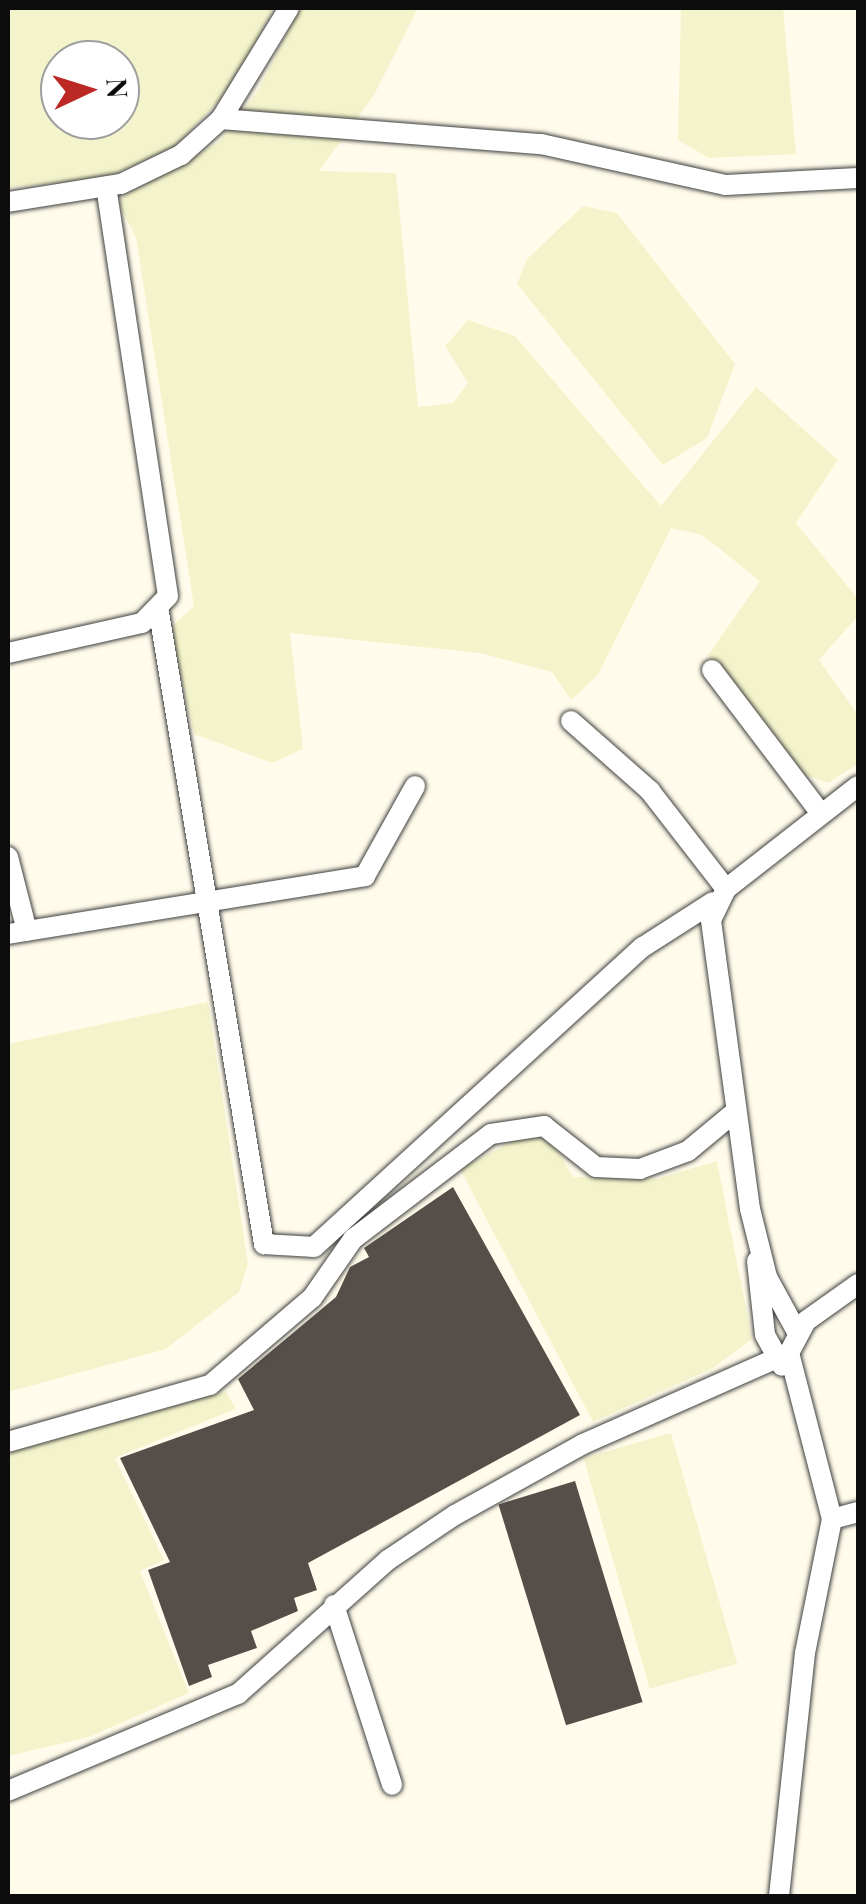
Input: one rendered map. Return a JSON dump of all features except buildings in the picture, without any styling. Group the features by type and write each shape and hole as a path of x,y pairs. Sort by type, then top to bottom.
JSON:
{"street":[{"path":"8,202 106,187 181,154 221,120 289,8"},
{"path":"221,120 541,144 726,185 858,178"},
{"path":"106,187 168,579 159,613 211,900 264,1244 314,1247 643,947 720,896 819,812 858,786"},
{"path":"8,652 159,613"},
{"path":"712,670 819,812"},
{"path":"572,721 650,790 720,896 735,1112 758,1244 760,1311 775,1359 792,1378"},
{"path":"8,857 17,932 365,876 415,786"},
{"path":"8,1442 210,1385 241,1349 312,1298 353,1240 502,1129 544,1126 573,1155 617,1171 664,1164 735,1112"},
{"path":"758,1244 797,1332 792,1378 832,1519 805,1654 779,1896"},
{"path":"797,1332 858,1284"},
{"path":"8,1791 238,1694 334,1605 515,1481 775,1359"},
{"path":"832,1519 858,1512"},
{"path":"334,1605 392,1786"}],"green space":[{"path":"8,8 274,8 231,88 174,148 103,179 8,187"},
{"path":"299,8 418,8 374,95 319,171 396,173 418,407 453,403 468,383 445,346 468,320 515,336 661,506 756,387 838,460 796,523 858,599 858,616 819,660 858,715 858,764 828,783 799,773 708,655 760,581 702,535 671,528 598,675 571,700 552,672 479,653 290,633 303,749 272,763 194,734 170,628 194,606 136,238 117,200 219,142 258,91"},
{"path":"681,8 783,8 796,154 709,158 678,140"},
{"path":"583,206 617,213 735,364 707,438 663,465 517,284 527,259"},
{"path":"208,1002 248,1264 239,1292 166,1349 8,1392 8,1044"},
{"path":"528,1133 553,1143 573,1177 656,1179 717,1161 752,1339 713,1368 593,1422 460,1169"},
{"path":"226,1391 236,1409 115,1458 164,1560 140,1571 189,1693 89,1737 8,1756 8,1448"},
{"path":"671,1433 737,1664 650,1689 584,1458"}]}
